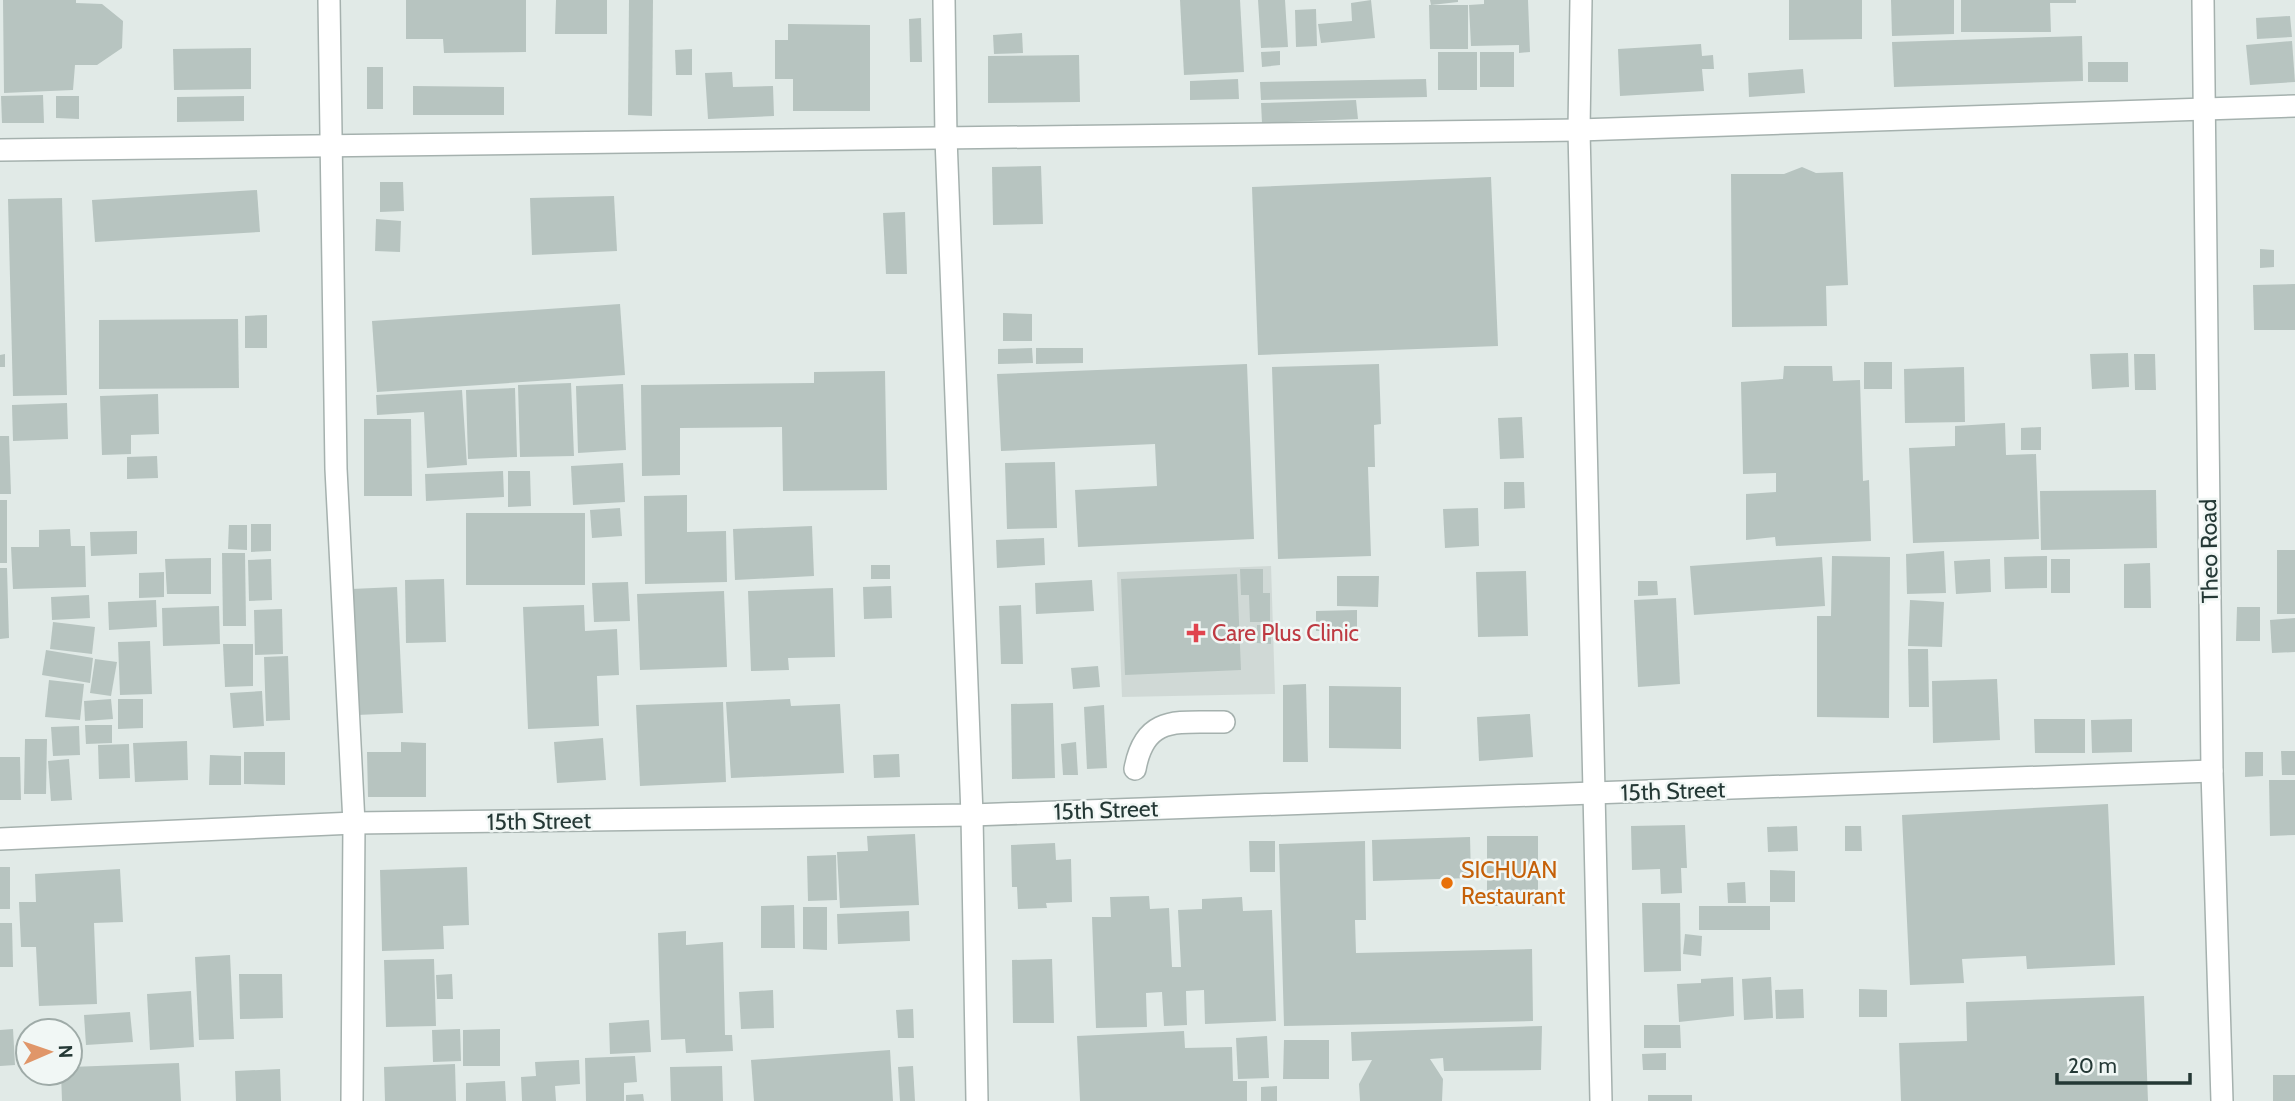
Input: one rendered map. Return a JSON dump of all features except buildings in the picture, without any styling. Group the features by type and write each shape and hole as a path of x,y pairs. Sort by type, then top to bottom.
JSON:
{"street":[{"path":"329,0 335,469 355,823 352,1101"},
{"path":"944,0 946,138 972,815 976,1101"},
{"path":"1581,0 1579,130 1601,1101"},
{"name":"Theo Road","path":"2203,0 2212,771 2222,1101"},
{"path":"0,150 1579,130 2295,106"},
{"path":"1135,769 1138,751 1149,732 1167,724 1224,722"},
{"name":"15th Street","path":"0,839 355,823 972,815 2212,771"}],"shaded area":[{"name":"Care Plus Clinic","path":"1271,566 1275,694 1122,697 1117,572"}],"place":[{"name":"Care Plus Clinic","path":"1196,633"},
{"name":"SICHUAN Restaurant","path":"1447,883"}]}
